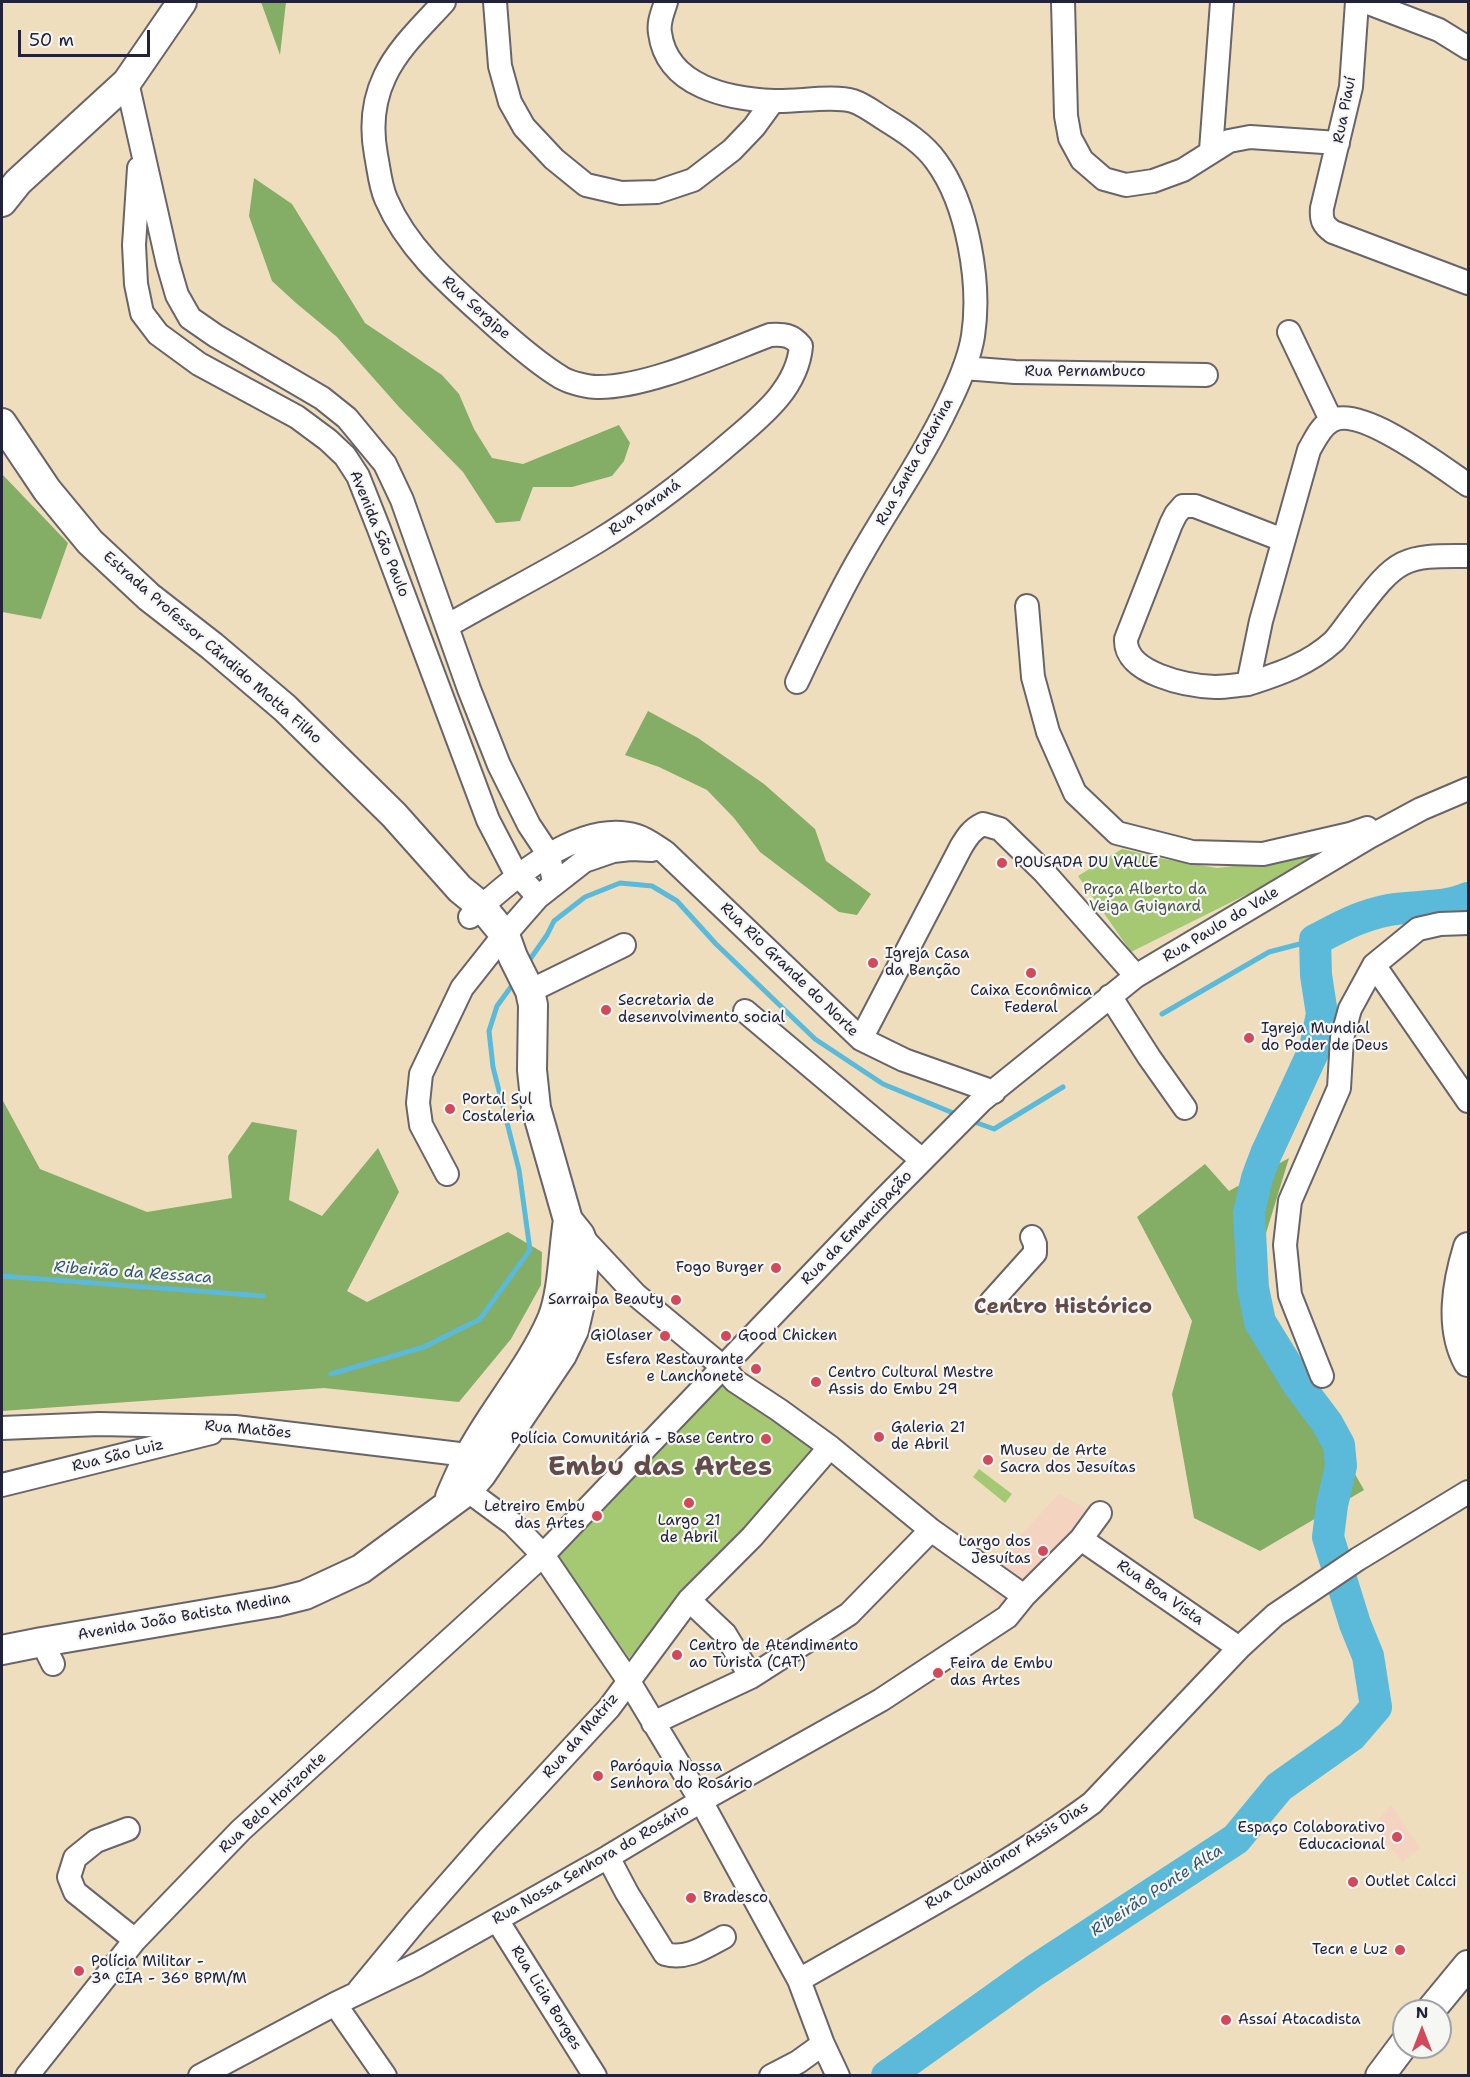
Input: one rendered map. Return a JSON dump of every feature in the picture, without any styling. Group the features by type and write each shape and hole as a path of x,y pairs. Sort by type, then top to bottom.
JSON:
{"main road":[{"path":"2,202 18,182 127,82 182,2"},
{"name":"Estrada Professor Cãndido Motta Filho","path":"2,423 47,490 90,542 150,597 285,708 394,815 470,904 514,961"},
{"name":"Avenida João Batista Medina","path":"2,1650 47,1653 305,1595 361,1569 395,1545 468,1484 562,1355 574,1330 580,1305 584,1270 585,1249 574,1227 536,1108 532,1070 533,1005 514,961"},
{"path":"1468,1248 1457,1297 1458,1331 1468,1362"},
{"path":"1440,1999 1468,1965"},
{"path":"1380,2076 1393,2059"}],"street":[{"name":"Rua Sergipe","path":"444,2 405,46 385,75 374,108 373,140 380,180 393,213 414,247 445,281 508,337 564,380 596,387 623,385 661,375 770,335 783,334 794,338 801,346"},
{"path":"495,2 501,66 510,102 524,127 554,159 586,185 621,193 657,192 693,180 732,150 754,127 773,101"},
{"name":"Rua Santa Catarina","path":"666,2 660,20 660,32 665,52 675,68 700,87 733,96 773,101 853,101 908,133 936,161 959,204 972,256 975,318 972,339 957,386 921,458 863,551 827,616 797,682"},
{"path":"1063,2 1066,116 1070,138 1082,160 1104,179 1126,184 1153,181 1182,170 1229,141 1250,136 1338,143"},
{"path":"1211,150 1222,2"},
{"name":"Rua Piauí","path":"1357,2 1351,87 1321,217 1324,225 1333,232 1468,283"},
{"path":"1366,2 1439,30 1468,48"},
{"name":"Avenida São Paulo","path":"127,82 177,295 190,318 216,336 322,398 347,418 385,464 402,500 499,765 529,825 549,855 546,890 519,877 502,851 488,820 358,476 345,456 297,417 199,364 158,333 142,313 136,284 134,245 141,143"},
{"path":"1289,332 1331,420"},
{"name":"Rua Paraná","path":"447,626 599,540 644,511 712,458 761,416 778,398 792,378 800,360 801,346"},
{"name":"Rua Pernambuco","path":"964,368 1015,372 1206,375"},
{"path":"1248,684 1283,540 1310,450 1317,435 1331,420 1345,417 1364,421 1410,445 1468,485"},
{"path":"1283,540 1195,506 1183,506 1171,524 1126,639 1127,652 1133,660 1150,672 1184,684 1216,687 1248,684 1277,675 1306,662 1335,640 1391,570 1409,559 1429,556 1468,556"},
{"path":"1027,606 1033,677 1048,732 1075,793 1117,833 1192,852 1263,854 1350,834 1421,809"},
{"name":"Rua Paulo do Vale","path":"987,1096 1136,976 1369,837 1421,809 1468,789"},
{"path":"861,1039 969,834 983,824 1000,829 1044,872 1136,976"},
{"name":"Rua Rio Grande do Norte","path":"470,904 519,877 549,855 579,840 607,833 639,836 665,852 861,1039 987,1096"},
{"path":"514,961 546,890 584,861 606,853 631,849 665,852"},
{"path":"1322,1376 1290,1295 1286,1245 1290,1201 1339,1088 1342,1038 1350,1009 1374,965 1418,929 1440,924 1468,923"},
{"path":"447,1174 421,1125 418,1103 422,1074 462,988 514,961 624,945"},
{"path":"1374,965 1468,1101"},
{"path":"1110,996 1185,1108"},
{"path":"745,1011 922,1160"},
{"name":"Rua da Emancipação","path":"543,1555 922,1160 987,1096"},
{"path":"574,1227 636,1295 723,1367 735,1381 780,1410 830,1447 931,1530 1024,1596"},
{"path":"991,1302 1035,1253 1032,1237"},
{"name":"Rua Matões","path":"2,1428 99,1424 236,1427 468,1484"},
{"name":"Rua São Luiz","path":"2,1485 236,1427"},
{"name":"Rua da Matriz","path":"345,2000 609,1708 689,1600 752,1537 830,1447"},
{"path":"468,1484 513,1524 543,1555 628,1680 700,1801 799,1980 823,2044 838,2076"},
{"name":"Rua Claudionor Assis Dias","path":"799,1980 985,1872 1092,1803 1239,1648 1275,1615 1358,1559 1468,1492"},
{"name":"Rua Nossa Senhora do Rosário","path":"200,2076 418,1964 608,1857 700,1801 881,1700 1007,1617 1024,1596 1081,1539 1100,1513"},
{"path":"653,1723 751,1677 849,1614 931,1530"},
{"name":"Rua Boa Vista","path":"1081,1539 1239,1648"},
{"name":"Rua Belo Horizonte","path":"27,2076 135,1940 241,1830 543,1555"},
{"path":"689,1600 725,1634 751,1677"},
{"path":"128,1829 96,1841 75,1858 69,1877 75,1892 135,1940"},
{"path":"608,1857 627,1893 665,1954 677,1957 691,1954 724,1937"},
{"name":"Rua Licia Borges","path":"497,1920 595,2076"},
{"path":"345,2000 385,2076"},
{"path":"771,2076 793,2069 823,2044"}],"shaded area":[{"name":"Largo dos Jesuítas","path":"1059,1494 1094,1513 1106,1525 1014,1622 980,1578"},
{"name":"Espaço Colaborativo Educacional","path":"1391,1805 1420,1848 1403,1862 1372,1827"}],"green space":[{"path":"261,2 286,2 280,55"},
{"path":"254,178 292,204 365,323 442,375 459,394 474,429 492,458 523,464 619,425 630,443 624,461 612,476 572,487 533,487 520,521 496,523 463,472 399,407 337,337 272,281 249,216"},
{"path":"2,474 68,543 41,619 2,612"},
{"path":"648,711 698,738 764,784 815,829 826,861 871,894 857,915 839,912 760,852 734,818 707,790 659,767 625,755"},
{"name":"Praça Alberto da Veiga Guignard","path":"1350,843 1131,952 1078,876 1122,849 1217,868 1277,861"},
{"path":"2,1099 40,1169 147,1212 232,1198 228,1156 252,1122 297,1130 289,1200 322,1216 378,1148 399,1192 347,1291 367,1302 508,1232 542,1252 541,1285 511,1339 459,1402 324,1388 2,1411"},
{"path":"1289,1158 1263,1243 1264,1314 1364,1490 1260,1551 1194,1518 1172,1394 1192,1321 1137,1217 1205,1164 1229,1191"},
{"name":"Largo 21 de Abril","path":"721,1377 821,1450 629,1658 557,1555"},
{"path":"979,1469 1012,1494 1005,1503 973,1477"}],"waterway":[{"path":"526,965 554,921 585,897 620,883 652,886 677,901 716,944 815,1039 883,1084 958,1115"},
{"name":"Ribeirão Ponte Alta","path":"887,2076 1034,1971 1236,1839 1279,1787 1351,1736 1376,1707 1368,1656 1355,1624 1328,1537 1332,1505 1341,1466 1339,1445 1260,1322 1253,1288 1249,1213 1257,1178 1266,1154 1315,1048 1322,1014 1316,975 1315,940 1351,922 1378,912 1449,904 1468,898"},
{"path":"1162,1014 1269,952 1315,940"},
{"path":"331,1374 424,1347 480,1319 530,1250 519,1170 493,1067 489,1031 497,1006 516,980"},
{"path":"969,1120 994,1129 1063,1087"},
{"name":"Ribeirão da Ressaca","path":"2,1276 263,1296"}],"place":[{"name":"POUSADA DU VALLE","path":"1002,863"},
{"name":"Igreja Casa da Benção","path":"873,963"},
{"name":"Caixa Econômica Federal","path":"1031,973"},
{"name":"Secretaria de desenvolvimento social","path":"606,1010"},
{"name":"Igreja Mundial do Poder de Deus","path":"1249,1038"},
{"name":"Portal Sul Costaleria","path":"450,1109"},
{"name":"Fogo Burger","path":"776,1268"},
{"name":"Sarraipa Beauty","path":"676,1300"},
{"name":"GiOlaser","path":"665,1336"},
{"name":"Good Chicken","path":"726,1336"},
{"name":"Esfera Restaurante e Lanchonete","path":"756,1369"},
{"name":"Centro Cultural Mestre Assis do Embu 29","path":"816,1382"},
{"name":"Galeria 21 de Abril","path":"879,1437"},
{"name":"Polícia Comunitária - Base Centro","path":"766,1439"},
{"name":"Museu de Arte Sacra dos Jesuítas","path":"988,1460"},
{"name":"Largo 21 de Abril","path":"689,1503"},
{"name":"Letreiro Embu das Artes","path":"597,1516"},
{"name":"Largo dos Jesuítas","path":"1043,1551"},
{"name":"Centro de Atendimento ao Turista (CAT)","path":"677,1655"},
{"name":"Feira de Embu das Artes","path":"938,1673"},
{"name":"Paróquia Nossa Senhora do Rosário","path":"598,1776"},
{"name":"Espaço Colaborativo Educacional","path":"1397,1837"},
{"name":"Outlet Calcci","path":"1353,1882"},
{"name":"Bradesco","path":"691,1898"},
{"name":"Tecn e Luz","path":"1400,1950"},
{"name":"Polícia Militar - 3ª CIA - 36º BPM/M","path":"79,1971"},
{"name":"Assaí Atacadista","path":"1226,2020"}],"district":[{"name":"Centro Histórico","path":"1063,1308"},
{"name":"Embu das Artes","path":"660,1468"}]}
